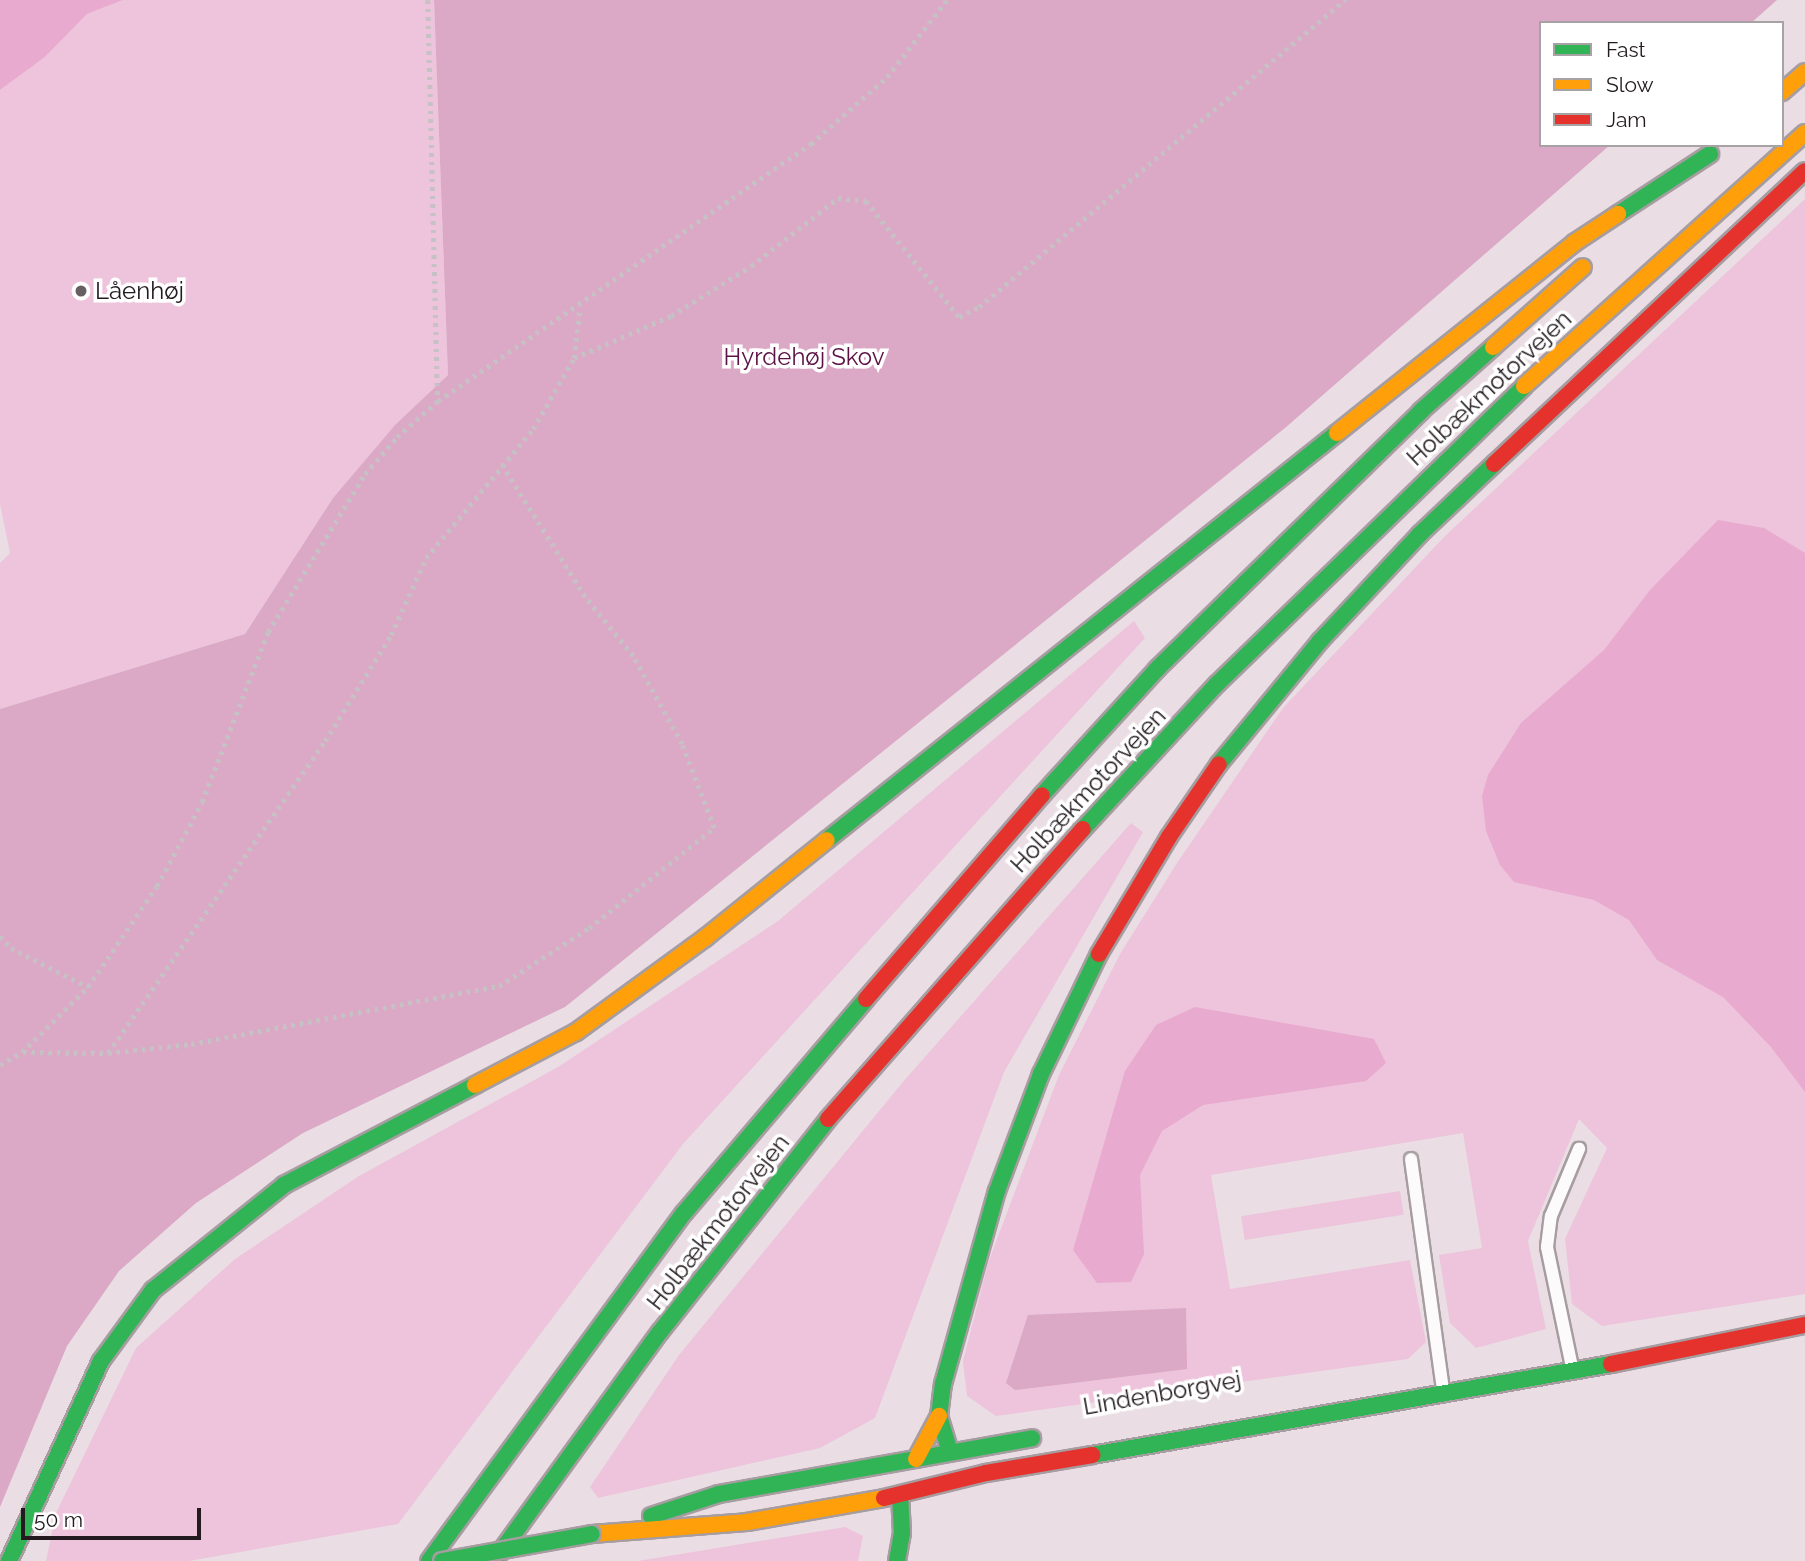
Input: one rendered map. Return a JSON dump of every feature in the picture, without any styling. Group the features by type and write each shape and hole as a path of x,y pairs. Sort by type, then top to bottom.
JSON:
{"main road":[{"path":"1784,90 1805,72"},
{"name":"Holbækmotorvejen","path":"494,1561 660,1332 814,1137 1013,905 1217,684 1423,482 1613,302 1805,133"},
{"path":"1617,236 1715,150"},
{"path":"9,1561 101,1361 153,1290 202,1247 284,1185 576,1032 716,930 1574,243 1715,150"},
{"path":"674,1528 726,1510 872,1485 890,1478 916,1459 939,1416 963,1300 997,1191 1041,1074 1104,945 1230,748 1320,641 1420,534 1805,171"},
{"name":"Holbækmotorvejen","path":"429,1561 684,1213 980,864 1157,669 1421,411 1597,255"},
{"name":"Lindenborgvej","path":"442,1561 596,1534 747,1522 900,1496 986,1473 1572,1371 1739,1335 1805,1325"},
{"name":"Lindenborgvej","path":"1632,1341 1739,1335"},
{"path":"939,1416 950,1452"},
{"name":"Lindenborgvej","path":"596,1534 719,1494 1053,1435"},
{"path":"878,1466 890,1478 900,1496 902,1533 897,1561"}],"lane":[{"path":"1572,1371 1547,1247 1551,1216 1579,1149"},
{"path":"1412,1159 1444,1393"}],"path":[{"path":"428,0 438,401"},
{"path":"0,1065 22,1052 88,987 156,886 202,802 268,632 365,474 397,437 438,401 580,306 811,144 887,77 947,0"},
{"path":"574,358 671,316 751,267 838,198 866,201 959,317 979,307 1345,0"},
{"path":"108,1053 325,741 391,635 426,558 533,429 574,358 580,306"},
{"path":"22,1052 108,1053 191,1044 499,986 589,928 714,828 682,744 633,656 584,597 502,465"},
{"path":"0,936 11,948 88,987"}],"shaded area":[{"path":"0,0 123,0 87,14 45,57 0,90"},
{"path":"123,0 434,0 448,375 395,425 333,498 245,634 0,709 0,563 10,553 0,504 0,90 45,57 87,14"},
{"path":"1805,199 1805,1294 1602,1326 1572,1304 1565,1239 1607,1148 1579,1119 1528,1241 1546,1329 1476,1348 1450,1323 1439,1255 1482,1248 1463,1133 1211,1175 1230,1289 1410,1260 1426,1342 1408,1359 996,1416 967,1396 963,1361 988,1263 1059,1075 1120,954 1177,863 1283,708 1444,537"},
{"path":"1718,520 1764,528 1805,553 1805,1092 1771,1047 1723,997 1657,960 1629,920 1594,900 1514,882 1500,865 1486,831 1482,796 1488,775 1521,723 1604,650 1650,590"},
{"path":"1134,621 1145,638 683,1144 398,1524 189,1561 46,1561 56,1513 136,1348 235,1259 359,1176 558,1067 778,921"},
{"path":"1131,823 1143,832 1004,1072 875,1418 820,1448 598,1498 590,1487 679,1355 902,1083"},
{"path":"1195,1007 1374,1039 1386,1063 1366,1081 1203,1105 1162,1131 1140,1175 1144,1254 1131,1282 1097,1283 1073,1250 1125,1071 1156,1025"},
{"path":"1400,1191 1404,1215 1245,1240 1241,1216"},
{"path":"845,1527 863,1536 858,1561 638,1561"}],"green space":[{"name":"Hyrdehøj Skov","path":"434,0 1777,0 1753,21 1539,21 1539,147 1608,147 1285,428 565,1007 303,1133 196,1203 119,1271 67,1346 0,1507 0,709 245,634 333,498 395,425 448,375"},
{"path":"1186,1308 1187,1369 1015,1390 1006,1383 1028,1315"}],"traffic: fast":[{"path":"1618,214 1710,154"},
{"path":"1042,795 1157,669 1421,411 1493,347"},
{"path":"1083,829 1217,684 1524,386"},
{"path":"827,840 1337,433"},
{"path":"1219,764 1320,641 1420,534 1494,464"},
{"path":"950,1452 939,1416 943,1384 997,1191 1041,1074 1099,954"},
{"path":"429,1561 684,1213 866,999"},
{"path":"9,1561 101,1361 153,1290 284,1185 475,1085"},
{"path":"494,1561 660,1332 828,1119"},
{"path":"1092,1455 1611,1364"},
{"path":"651,1516 719,1494 1032,1438"},
{"path":"897,1561 902,1533 900,1496"},
{"path":"442,1561 592,1534"}],"traffic: slow":[{"path":"1784,90 1805,72"},
{"path":"1524,386 1805,133"},
{"path":"1337,433 1574,243 1618,214"},
{"path":"1493,347 1583,267"},
{"path":"475,1085 576,1032 705,938 827,840"},
{"path":"916,1459 939,1416"},
{"path":"592,1534 747,1522 884,1498"}],"traffic: jam":[{"path":"1494,464 1805,171"},
{"path":"1099,954 1169,837 1219,764"},
{"path":"866,999 1042,795"},
{"path":"828,1119 1083,829"},
{"path":"1611,1364 1805,1325"},
{"path":"884,1498 986,1473 1092,1455"}],"place":[{"name":"Låenhøj","path":"81,291"}]}
